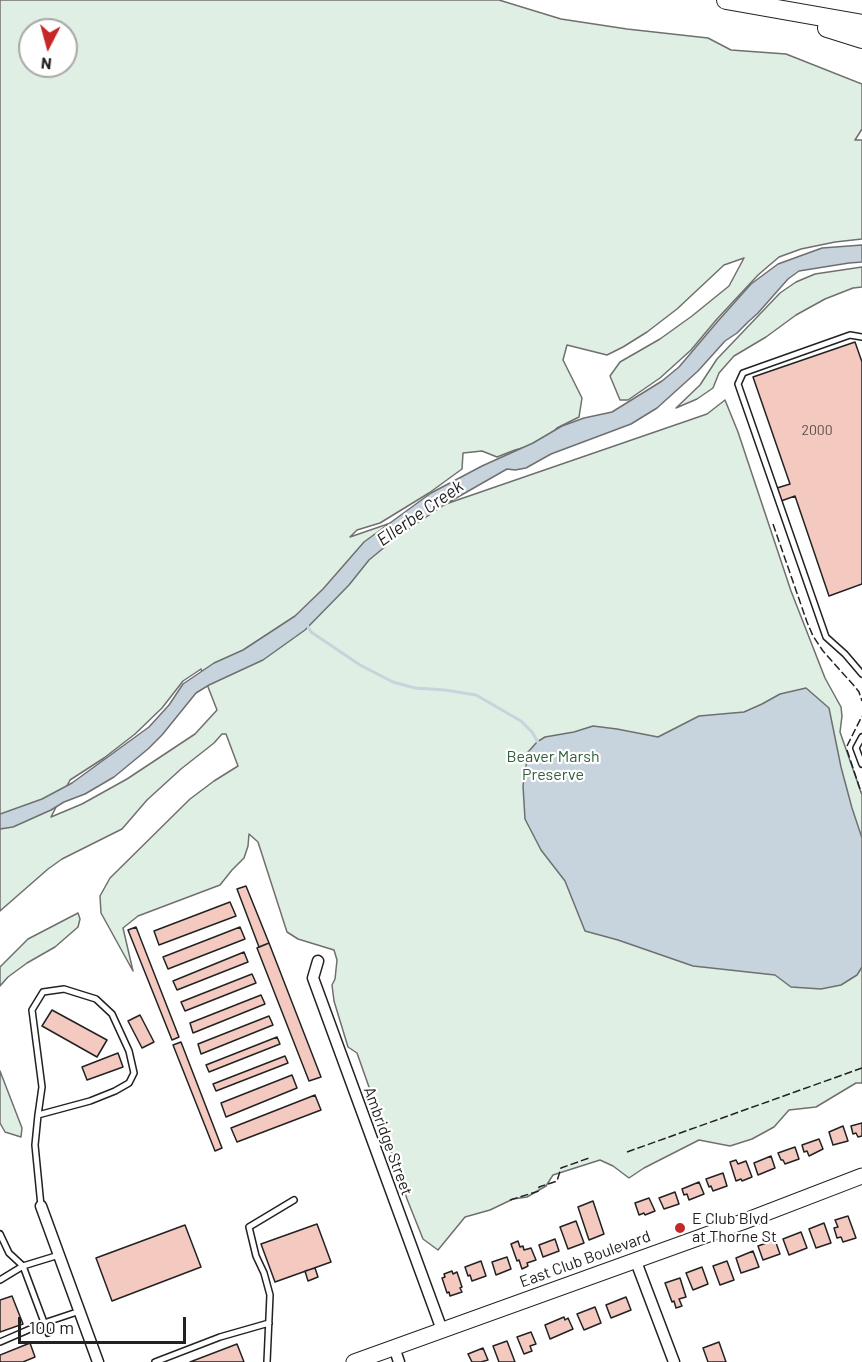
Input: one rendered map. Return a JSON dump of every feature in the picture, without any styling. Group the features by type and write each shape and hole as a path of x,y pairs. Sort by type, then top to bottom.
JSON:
{"highway":[{"path":"726,0 862,24"},
{"path":"754,5 862,39"}],"street":[{"name":"Ambridge Street","path":"318,961 313,978 442,1330"},
{"name":"East Club Boulevard","path":"354,1362 746,1221 862,1176"},
{"path":"41,1206 99,1362"},
{"path":"635,1260 674,1362"},
{"path":"394,1347 399,1362"}],"lane":[{"path":"862,337 850,335 743,373 738,384 826,637 862,674"},
{"path":"862,737 856,748 862,764"},
{"path":"38,1115 90,1101 129,1083 134,1073 129,1051 112,1014 96,999 64,989 43,992 32,1010 42,1087 38,1115 34,1145 41,1206"},
{"path":"267,1362 270,1294 256,1256 249,1227 294,1200"},
{"path":"0,1234 9,1253 22,1266 48,1334"},
{"path":"0,1280 22,1266 59,1255"},
{"path":"0,1342 44,1323 80,1311"},
{"path":"154,1362 220,1337 269,1323"}],"green space":[{"name":"Beaver Marsh Preserve","path":"0,0 499,0 561,19 708,38 731,50 786,54 862,84 862,129 855,140 862,140 862,239 801,249 779,257 758,275 691,350 660,378 628,400 620,400 610,376 620,362 660,339 729,286 744,258 724,265 677,309 647,332 607,355 567,345 563,360 582,398 579,417 557,428 544,442 497,457 482,451 463,453 462,469 429,493 380,523 357,530 350,537 707,414 725,400 738,432 791,591 825,678 841,707 840,732 862,795 862,1083 856,1083 816,1107 789,1110 774,1127 752,1139 730,1146 699,1140 629,1178 600,1160 553,1175 546,1186 527,1197 513,1199 490,1210 465,1217 438,1250 423,1239 357,1053 348,1047 334,1001 332,985 337,960 334,950 298,939 287,932 258,842 249,834 244,858 220,885 138,916 123,928 133,971 101,913 100,896 110,878 190,799 238,766 226,734 222,734 147,800 122,829 62,859 0,911","holes":["201,669 217,710 195,734 127,779 82,804 51,817 70,780 135,734 162,708 183,681"]},
{"path":"862,267 862,287 853,288 825,299 796,315 766,337 734,356 719,373 713,388 697,399 676,408 700,385 717,359 780,293 796,282 815,274"},
{"path":"78,913 80,919 78,927 55,947 8,977 0,986 0,967 28,939"},
{"path":"0,1071 22,1128 21,1137 5,1132 0,1123"}],"water":[{"name":"Ellerbe Creek","path":"862,245 862,262 799,271 788,279 758,313 725,341 698,371 657,408 631,424 551,454 526,468 507,469 444,505 398,536 369,560 349,585 305,630 263,660 196,693 162,735 114,777 51,810 13,827 0,829 0,814 42,799 72,783 149,727 169,705 183,684 214,663 243,650 295,616 323,589 364,542 431,493 533,443 562,426 612,412 662,381 679,367 751,284 778,264 822,248"},
{"path":"806,688 829,708 841,767 862,838 862,967 857,975 841,985 821,989 791,987 775,975 693,966 585,931 565,881 541,850 525,819 523,786 528,752 537,742 545,737 593,726 658,737 699,716 744,712 780,694"}],"building":[{"path":"855,342 862,362 862,584 829,596 795,496 781,501 777,488 790,484 753,377"},
{"path":"246,886 269,943 259,947 237,889"},
{"path":"230,902 236,916 159,945 154,931"},
{"path":"136,927 179,1037 172,1040 128,930"},
{"path":"240,927 245,939 168,969 163,957"},
{"path":"269,943 321,1077 309,1081 257,948"},
{"path":"244,952 248,962 177,990 173,981"},
{"path":"252,974 256,983 185,1011 181,1002"},
{"path":"261,995 265,1004 193,1033 190,1023"},
{"path":"52,1010 107,1040 97,1057 42,1026"},
{"path":"140,1015 154,1042 142,1048 128,1021"},
{"path":"269,1016 273,1025 201,1054 198,1044"},
{"path":"277,1037 280,1044 209,1072 206,1065"},
{"path":"181,1042 222,1148 215,1151 173,1045"},
{"path":"118,1053 123,1067 87,1080 82,1067"},
{"path":"285,1056 288,1063 216,1091 213,1084"},
{"path":"292,1075 297,1088 226,1117 221,1103"},
{"path":"315,1095 321,1110 237,1142 231,1128"},
{"path":"862,1123 862,1136 858,1137 856,1133 853,1134 851,1126"},
{"path":"843,1126 848,1141 833,1145 829,1132"},
{"path":"819,1139 823,1149 809,1156 807,1151 804,1152 802,1145"},
{"path":"795,1147 799,1159 785,1164 778,1153"},
{"path":"771,1156 775,1168 758,1175 754,1163"},
{"path":"736,1160 738,1164 746,1161 752,1177 736,1181 730,1162"},
{"path":"723,1173 727,1186 713,1191 706,1179"},
{"path":"699,1182 704,1194 689,1200 682,1189"},
{"path":"675,1192 679,1204 664,1209 659,1198"},
{"path":"649,1198 655,1211 639,1215 635,1203"},
{"path":"593,1201 604,1234 589,1240 578,1207"},
{"path":"848,1216 856,1238 843,1242 841,1237 837,1238 834,1228 838,1227 835,1220"},
{"path":"576,1221 584,1243 568,1249 560,1227"},
{"path":"824,1223 831,1243 816,1248 809,1229"},
{"path":"317,1224 331,1262 275,1282 261,1244"},
{"path":"185,1225 201,1267 112,1301 96,1258"},
{"path":"801,1232 807,1248 789,1255 783,1239"},
{"path":"555,1239 559,1251 543,1257 539,1245"},
{"path":"775,1240 780,1254 763,1260 758,1246"},
{"path":"518,1241 524,1250 531,1248 536,1260 527,1263 528,1266 522,1269 511,1244"},
{"path":"753,1251 759,1267 741,1273 736,1258"},
{"path":"507,1257 511,1269 496,1275 492,1262"},
{"path":"481,1261 486,1276 472,1281 465,1267"},
{"path":"727,1261 734,1280 720,1285 713,1266"},
{"path":"702,1267 708,1284 693,1290 686,1273"},
{"path":"315,1268 318,1277 308,1281 305,1271"},
{"path":"452,1271 453,1274 457,1272 462,1292 450,1296 442,1278 445,1277 444,1274"},
{"path":"680,1278 686,1297 679,1299 682,1306 676,1308 665,1283"},
{"path":"12,1296 23,1324 0,1332 0,1300"},
{"path":"626,1297 631,1310 611,1318 606,1305"},
{"path":"595,1307 601,1323 584,1330 577,1314"},
{"path":"564,1317 565,1320 568,1318 573,1329 550,1339 545,1325"},
{"path":"531,1332 536,1344 530,1346 532,1351 524,1354 517,1337"},
{"path":"507,1341 515,1362 499,1362 493,1346"},
{"path":"719,1342 726,1362 708,1362 703,1348"},
{"path":"30,1343 35,1357 23,1362 0,1362 0,1355"},
{"path":"237,1344 244,1362 190,1362"},
{"path":"483,1348 488,1360 472,1362 468,1354"}],"waterway":[{"path":"307,625 311,632 360,665 393,682 415,688 476,695 521,721 532,732 539,744"}],"fence":[{"path":"773,524 813,636 823,651 856,688 862,701"},
{"path":"847,746 862,716"},
{"path":"847,750 861,792"},
{"path":"627,1152 862,1068"},
{"path":"510,1200 539,1191 539,1187 557,1181 561,1168 589,1158"}],"place":[{"name":"E Club Blvd at Thorne St","path":"680,1228"}]}
